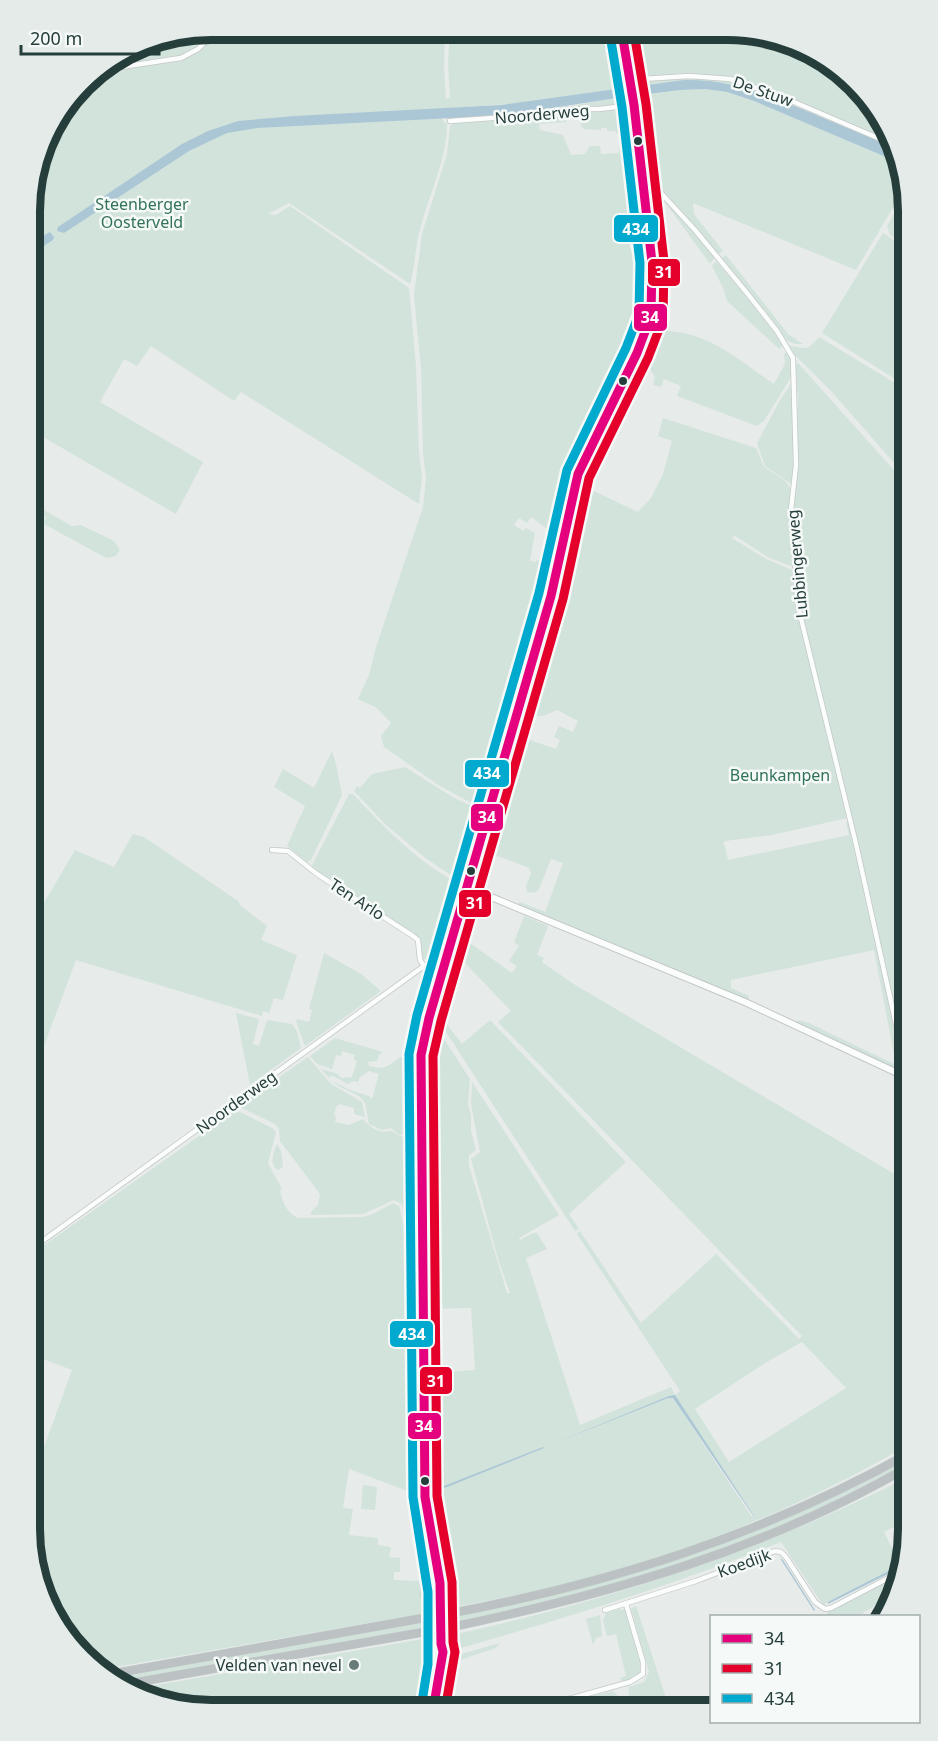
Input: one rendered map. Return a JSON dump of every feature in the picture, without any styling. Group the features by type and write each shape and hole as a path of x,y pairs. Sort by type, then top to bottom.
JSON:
{"highway":[{"path":"118,1673 452,1613 590,1583 688,1553 776,1519 897,1460"},
{"path":"135,1683 452,1627 575,1599 696,1563 800,1521 897,1472"}],"main road":[{"path":"435,1700 443,1652 440,1583 429,1521 424,1462 421,1076 424,1034 551,596 578,474 644,339 652,306 652,262 644,180 623,40"},
{"path":"467,887 745,1002 897,1073"}],"street":[{"path":"120,67 182,58 198,49 206,41"},
{"name":"De Stuw","path":"629,80 702,76 737,81 881,139"},
{"name":"Noorderweg","path":"450,121 634,105"},
{"name":"Lubbingerweg","path":"644,180 650,181 740,284 777,331 793,358 796,465 791,510 798,606 856,844 897,1030"},
{"path":"613,381 622,385"},
{"name":"Ten Arlo","path":"272,850 288,851 317,874 413,936 418,940 420,960 424,966"},
{"path":"424,966 432,963 445,964"},
{"name":"Noorderweg","path":"40,1243 424,966"},
{"path":"423,1595 424,1530 429,1521"},
{"name":"Koedijk","path":"605,1610 775,1551 784,1554 815,1602 819,1607 825,1609 891,1577"},
{"path":"565,1700 630,1682 643,1674 643,1662 626,1604"}],"shaded area":[{"path":"659,1698 659,1700 622,1700"}],"green space":[{"name":"Steenberger Oosterveld","path":"613,40 618,67 622,81 626,81 627,91 623,88 510,104 435,109 447,123 444,151 419,233 410,284 289,203 268,214 276,215 290,206 409,288 422,478 419,504 241,392 234,401 151,346 137,366 124,359 100,402 203,462 176,514 40,435 40,212 42,190 46,168 58,136 83,99 117,69 136,58 178,44 201,41 445,41 446,99 450,98 449,41"},
{"path":"627,40 726,40 760,44 802,58 821,69 855,99 880,137 737,79 688,73 637,77 634,75"},
{"path":"685,77 721,79 744,84 801,109 759,92 705,81 640,86 638,92 641,95 705,89 727,92 754,101 888,158 897,201 856,270 693,203 694,214 723,251 717,255 646,172 634,86 637,81"},
{"path":"627,94 628,104 599,107 570,106 624,97"},
{"path":"627,109 631,132 616,133 607,131 607,128 584,129 581,126 580,116 567,115 566,122 539,124 540,130 563,135 571,155 585,154 590,146 600,146 601,154 619,153 619,145 632,144 637,203 626,233 639,277 640,310 633,335 572,459 559,504 558,537 531,517 527,523 519,518 514,525 523,531 526,528 535,533 530,561 536,562 537,560 546,563 550,553 555,554 546,583 542,587 518,676 477,806 440,786 384,747 381,736 391,723 377,708 358,699 369,675 376,647 423,507 426,478 423,453 421,369 414,295 422,234 447,154 450,126 453,123"},
{"path":"652,184 715,257 710,264"},
{"path":"642,202 647,239 632,240 633,225"},
{"path":"898,207 898,240 890,235 887,226"},
{"path":"883,233 898,243 898,381 822,333"},
{"path":"647,241 651,288 645,287 633,242"},
{"path":"726,255 788,334 803,344 795,344 786,340 741,281 720,259"},
{"path":"716,261 784,345 779,349 727,301 712,266"},
{"path":"652,326 688,334 711,343 733,355 774,384 785,364 784,354 788,351 793,374 764,421 757,426 677,396 681,386 664,379 661,387 653,385 655,377 641,354"},
{"path":"638,333 642,336 620,382 615,380"},
{"path":"819,337 898,385 898,467 788,345 805,348 812,345"},
{"path":"798,363 898,475 898,515 893,521 898,525 897,1021 869,890 799,603 800,585 796,564 794,511 798,403 796,364"},
{"path":"794,379 795,465 791,484 765,466 757,443"},
{"path":"602,408 606,410 588,446 584,445"},
{"name":"Beunkampen","path":"663,418 756,448 764,467 784,480 791,489 789,508 792,566 769,558 734,535 732,538 766,559 792,570 796,610 826,723 847,818 772,835 725,841 723,844 728,860 849,835 846,823 848,822 897,1038 897,1071 795,1022 799,1020 809,1023 896,1065 874,950 731,980 731,988 749,996 748,1001 516,906 520,902 545,912 563,863 551,859 539,889 535,893 527,892 526,886 531,873 529,868 498,856 491,858 480,855 515,735 556,749 560,740 554,737 559,726 573,732 578,721 557,710 543,716 536,716 523,706 558,582 579,484 638,512 651,498 663,474 672,441 658,436"},
{"path":"569,479 573,482 561,539 563,506"},
{"path":"40,508 72,526 81,525 114,541 120,550 116,556 106,558 44,524 46,517 40,513"},
{"path":"540,609 545,611 521,691 516,690"},
{"path":"512,705 518,707 487,808 482,809"},
{"path":"332,751 342,795 311,860 307,862 287,846 305,806 274,787 283,769 314,788"},
{"path":"405,767 454,798 476,808 465,841 458,880 424,857 385,824 354,791 357,786 360,788 372,774"},
{"path":"349,794 353,794 415,854 458,883 434,960 423,959 419,939 313,869 312,865"},
{"path":"480,810 486,814 466,882 461,881"},
{"path":"133,834 144,837 238,901 241,906 267,926 261,940 297,955 283,1000 274,998 269,1013 263,1011 262,1016 76,960 40,1057 40,910 75,850 114,867"},
{"path":"524,916 548,926 537,955 544,958 542,962 572,983 897,1176 897,1451 795,1504 675,1552 575,1582 443,1609 428,1490 428,1373 475,1370 471,1308 430,1309 424,1098 427,1091 427,1056 433,1022 470,1079 468,1105 476,1150 469,1155 469,1166 507,1293 510,1293 498,1259 471,1159 480,1152 471,1104 472,1082 559,1215 519,1238 520,1240 537,1233 547,1249 526,1258 580,1425 671,1387 675,1395 680,1391 577,1234 580,1231 641,1323 716,1254 799,1339 802,1336 498,1022 511,1011 466,964 451,953 457,934 512,973 517,966 509,961 519,946 514,942","holes":["802,1342 846,1388 729,1462 695,1409 765,1363","673,1395 754,1516 752,1517 673,1398 550,1445"]},
{"path":"453,922 443,959 438,959 440,945"},
{"path":"324,953 361,974 381,991 305,1046 296,1021 297,1019 309,1022 312,1010 309,1009"},
{"path":"443,987 447,989 440,1015 462,1044 490,1020 626,1162 569,1214 579,1229 575,1231 435,1015"},
{"path":"236,1013 259,1019 253,1044 259,1046 267,1020 292,1024 297,1031 301,1048 250,1085"},
{"path":"335,1038 383,1052 377,1061 368,1062 369,1066 386,1067 400,1057 412,1059 409,1086 409,1134 399,1135 391,1128 382,1130 369,1124 363,1100 332,1081 372,1099 379,1074 369,1071 360,1077 358,1082 353,1081 348,1084 333,1076 328,1077 321,1069 338,1074 341,1078 352,1077 357,1061 354,1060 355,1055 342,1051 341,1056 336,1055 332,1069 317,1064 310,1056"},
{"path":"420,1048 423,1406 417,1406 416,1059"},
{"path":"308,1057 331,1084 362,1102 365,1117 354,1114 354,1108 339,1104 334,1114 335,1122 349,1125 363,1119 379,1131 391,1131 400,1136 409,1137 411,1230 406,1224 402,1204 394,1200 363,1214 311,1215 318,1205 320,1194 280,1141 279,1129 275,1124 238,1106"},
{"path":"236,1110 276,1132 268,1163 282,1189 280,1191 284,1203 294,1216 298,1218 363,1217 393,1203 399,1206 403,1223 411,1233 413,1493 349,1469 343,1508 353,1509 349,1535 378,1538 378,1545 391,1547 389,1557 400,1558 400,1572 394,1572 394,1580 421,1581 422,1609 426,1608 425,1537 431,1574 433,1612 111,1668 99,1658 69,1624 58,1605 44,1563 40,1529 40,1458 72,1370 40,1358 40,1248"},
{"path":"277,1144 281,1151 283,1167 278,1170 273,1165 273,1154"},
{"path":"897,1463 897,1470 839,1499 734,1545 662,1571 580,1594 443,1625 443,1620 455,1616 528,1601 637,1573 763,1527"},
{"path":"897,1482 897,1525 884,1532 895,1554 893,1569 823,1605 781,1542 700,1573 576,1614 450,1651 444,1648 443,1637 563,1608 681,1572 796,1529"},
{"path":"363,1485 377,1487 375,1510 361,1509"},
{"path":"890,1579 880,1604 862,1615 828,1615 827,1611"},
{"path":"636,1606 667,1700 628,1700 629,1687 644,1682 649,1672 631,1609"},
{"path":"619,1609 625,1610 642,1665 642,1673 634,1679 622,1682 620,1678 626,1676 616,1634 607,1636 603,1621 606,1613"},
{"path":"600,1615 602,1636 596,1638 593,1645 586,1619"},
{"path":"434,1621 433,1627 130,1680 122,1675"},
{"path":"434,1637 433,1672 429,1700 365,1696 364,1700 343,1700 339,1696 316,1700 190,1699 168,1695 146,1687"},
{"path":"500,1643 496,1648 454,1662 447,1700 438,1700 447,1658"},
{"path":"613,1691 622,1700 578,1700"}],"water":[{"path":"702,80 751,90 883,143 888,158 754,101 727,92 705,89 640,95 637,89 640,86"},
{"path":"623,88 627,91 624,97 519,113 257,128 227,133 189,151 64,233 57,231 58,227 182,144 208,131 238,121 501,105"},
{"path":"50,232 54,237 40,248 40,238"},
{"path":"675,1395 754,1517 673,1398 550,1445"},
{"path":"544,1448 432,1493 439,1488"},
{"path":"780,1558 783,1560 814,1611"},
{"path":"893,1569 892,1572 828,1604"},
{"path":"339,1696 342,1697 342,1700 316,1700"}],"transit line":[{"name":"434","path":"422,1700 428,1664 428,1592 413,1497 409,1054 417,1015 539,593 567,470 626,348 639,314 640,263 622,107 611,40"},
{"name":"34","path":"435,1700 443,1652 440,1583 425,1497 421,1055 429,1018 551,596 578,474 637,353 651,316 652,262 634,105 623,40"},
{"name":"31","path":"447,1700 455,1652 452,1582 437,1496 433,1056 441,1021 563,599 589,478 648,358 663,319 664,261 646,104 635,40"}],"place":[{"name":"Velden van nevel","path":"354,1665"}]}
